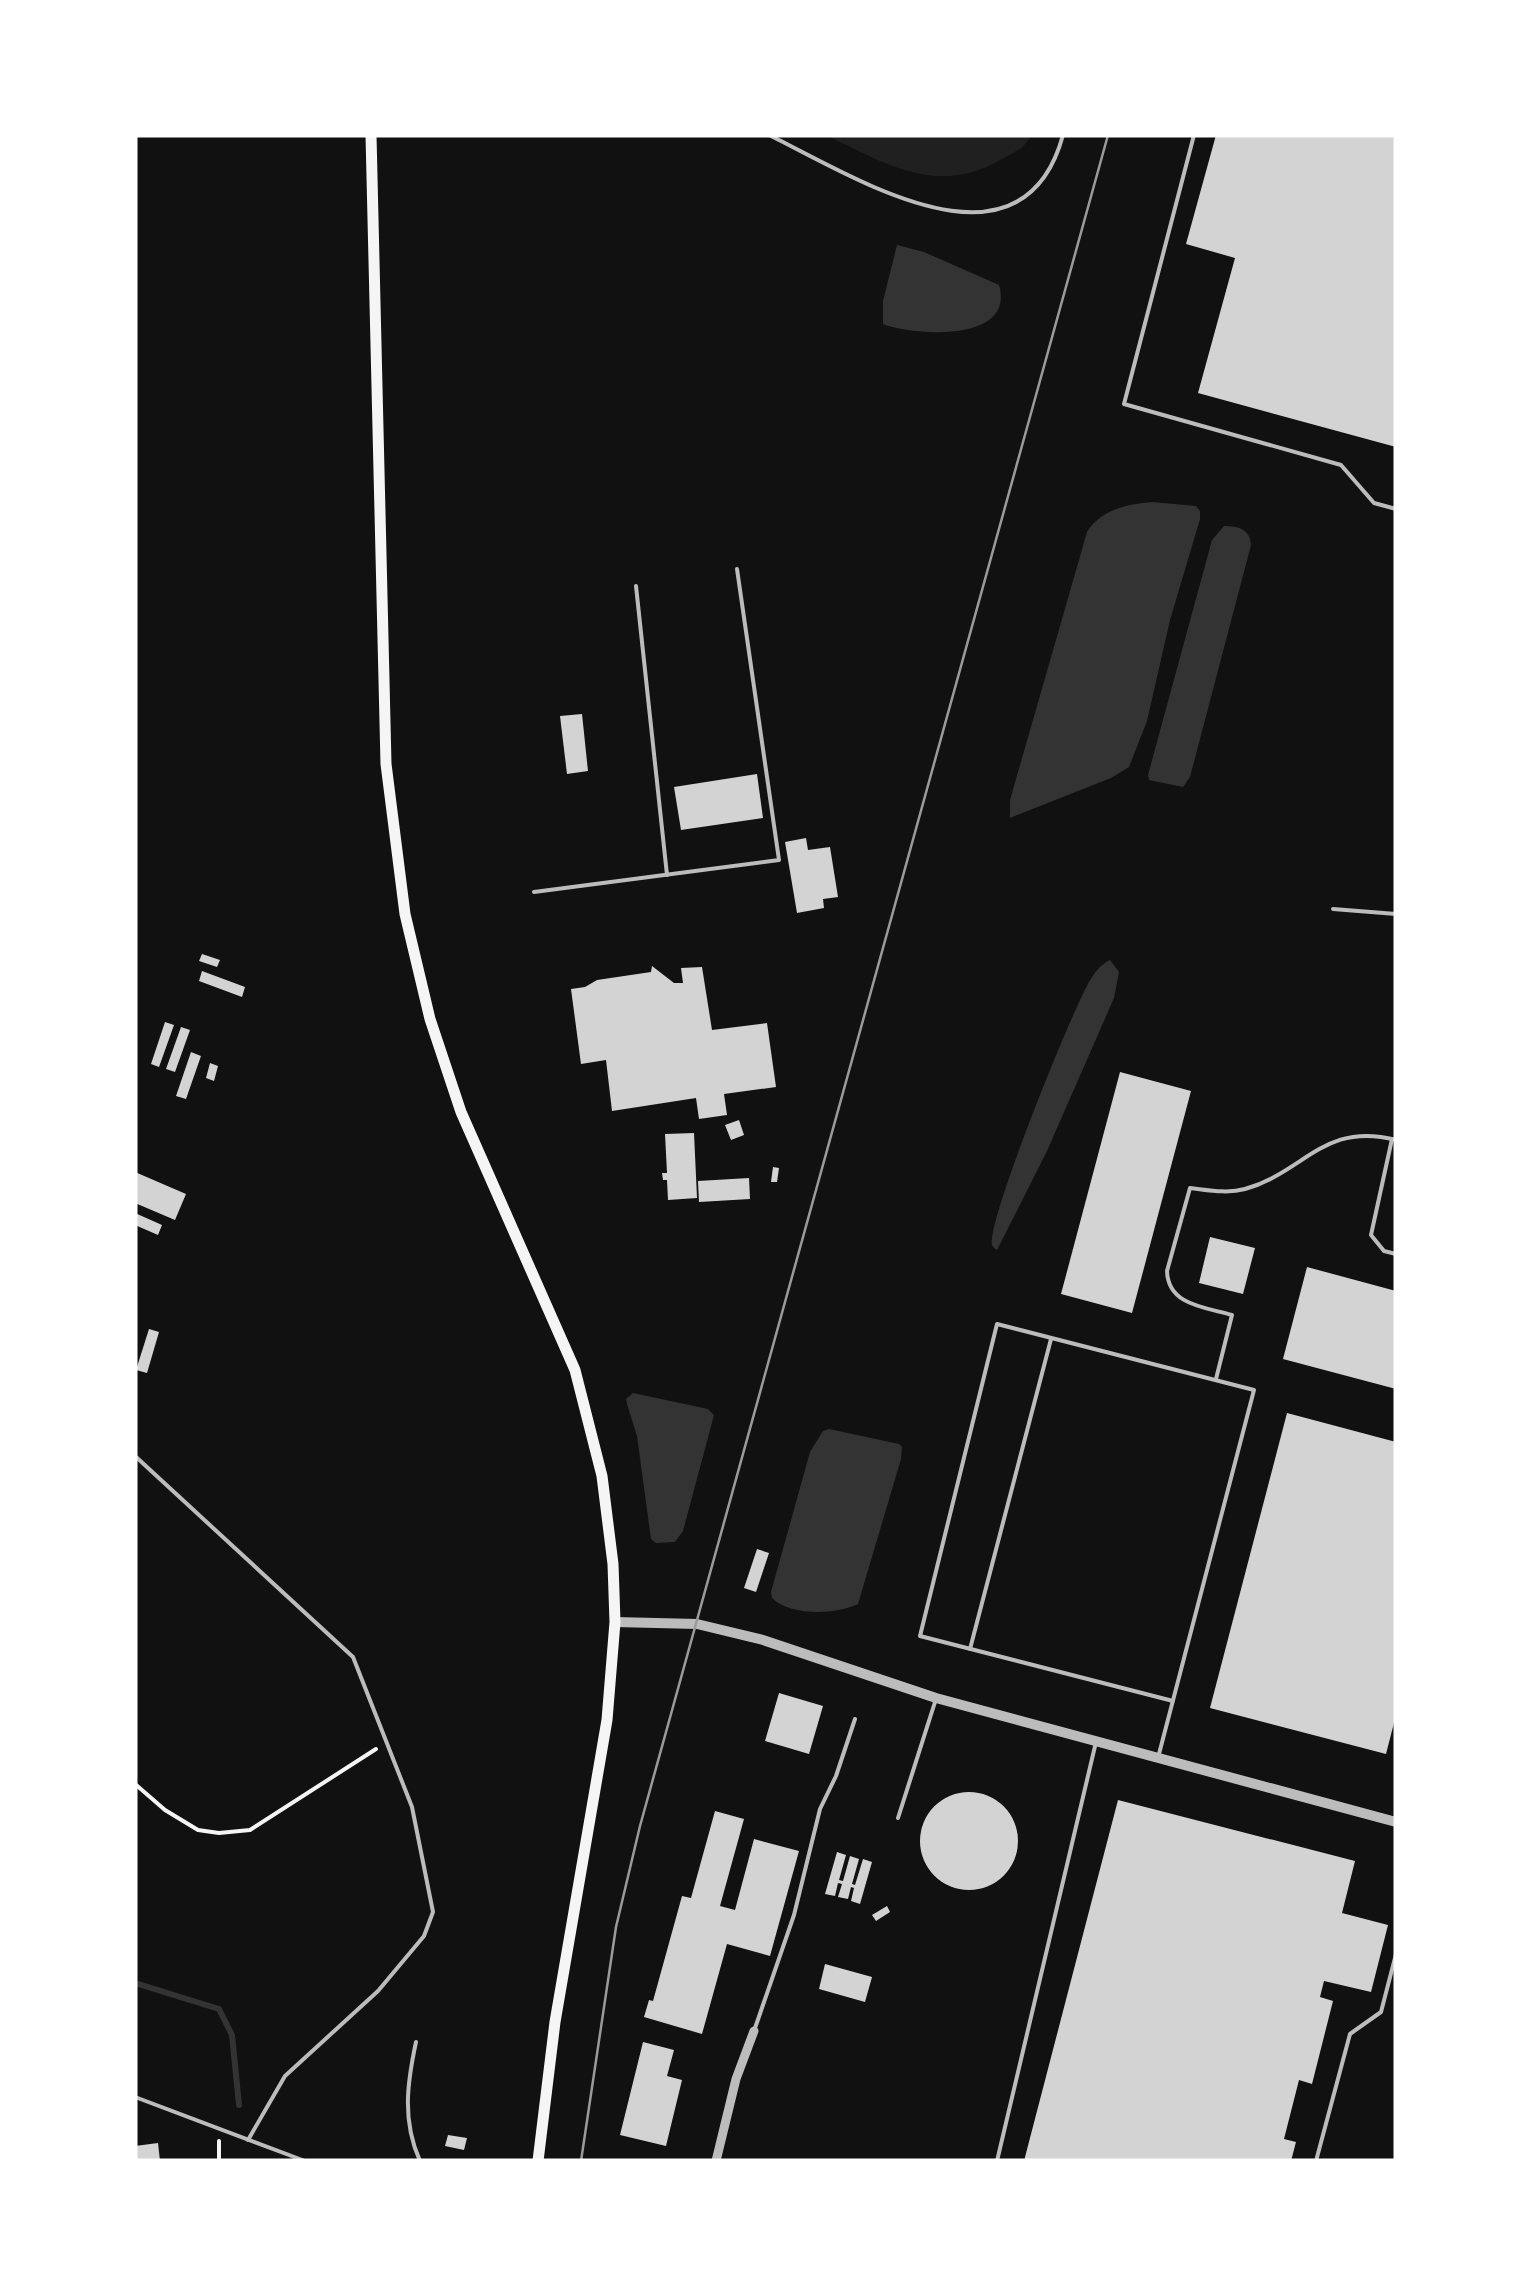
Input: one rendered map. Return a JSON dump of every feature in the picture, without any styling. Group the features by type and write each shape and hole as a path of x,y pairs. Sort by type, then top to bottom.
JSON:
{"main road":[{"path":"371,135 385,746 395,852 417,968 445,1069 482,1164 558,1328 585,1404 609,1523 615,1622 607,1720 555,2022 538,2161"}],"street":[{"path":"615,1622 674,1622 733,1632 936,1698 1396,1822"},
{"path":"716,2161 736,2080 754,2031"}],"lane":[{"path":"768,135 894,196 930,209 960,213 988,213 1033,190 1048,173 1063,135"},
{"path":"1194,135 1124,404 1340,464 1374,503 1396,509"},
{"path":"534,892 778,860 737,569"},
{"path":"636,586 666,875"},
{"path":"1333,910 1396,914"},
{"path":"1216,1380 1232,1315 1187,1303 1167,1286 1166,1271 1190,1188 1223,1192 1243,1189 1347,1135 1374,1134 1394,1139 1371,1234 1384,1250 1396,1254"},
{"path":"1158,1759 1254,1390 997,1324 920,1636 1173,1701"},
{"path":"970,1649 1051,1337"},
{"path":"135,1456 353,1657 412,1806 433,1912 424,1936 378,1991 286,2076 248,2140"},
{"path":"898,1818 936,1698"},
{"path":"754,2031 794,1915 820,1809 836,1776 855,1718"},
{"path":"997,2161 1096,1742"},
{"path":"1316,2161 1350,2034 1381,2012 1396,1954"},
{"path":"416,2042 406,2101 409,2136 420,2161"},
{"path":"135,2097 306,2161"}],"path":[{"path":"135,1784 165,1810 198,1830 250,1830 386,1742"},
{"path":"218,2129 219,2161"}],"shaded area":[{"path":"826,135 1031,135 1019,149 979,170 934,176 891,165"},
{"path":"897,245 924,252 999,285 1000,304 992,317 959,331 916,331 883,324 883,301"},
{"path":"1152,502 1196,506 1200,519 1170,620 1147,721 1129,767 1111,778 1010,818 1010,800 1087,532 1107,513"},
{"path":"1224,526 1242,530 1251,545 1190,777 1183,787 1149,780 1212,540"},
{"path":"1110,960 1119,972 1114,998 1047,1151 997,1250 992,1245 994,1228 1032,1116 1089,982"},
{"path":"633,1393 708,1409 714,1415 683,1531 675,1542 656,1543 651,1539 637,1436 626,1399"},
{"path":"823,1431 899,1444 901,1459 858,1604 825,1612 801,1611 780,1604 771,1592 810,1452"}],"building":[{"path":"1216,135 1396,135 1396,447 1198,393 1235,258 1186,244"},
{"path":"582,714 588,771 567,774 560,716"},
{"path":"757,774 763,818 681,830 674,787"},
{"path":"806,838 808,850 830,847 838,897 823,899 824,908 797,913 785,842"},
{"path":"202,954 220,960 217,967 199,961"},
{"path":"652,966 674,983 683,983 681,968 702,967 712,1030 767,1023 776,1087 724,1094 727,1115 699,1119 696,1098 612,1111 606,1060 581,1064 571,989 597,980 651,972"},
{"path":"202,971 245,987 242,997 199,981"},
{"path":"165,1022 174,1025 159,1067 151,1064"},
{"path":"181,1027 190,1030 175,1072 166,1069"},
{"path":"191,1052 201,1056 186,1099 176,1096"},
{"path":"210,1063 218,1066 214,1081 206,1078"},
{"path":"1120,1072 1191,1091 1132,1313 1061,1294"},
{"path":"739,1120 744,1135 731,1140 725,1125"},
{"path":"694,1133 697,1198 668,1200 667,1180 663,1180 662,1173 667,1173 665,1134"},
{"path":"773,1167 779,1168 777,1182 771,1182"},
{"path":"135,1172 186,1194 175,1220 135,1203"},
{"path":"749,1178 750,1199 699,1202 698,1181"},
{"path":"135,1213 162,1225 158,1235 135,1225"},
{"path":"1210,1237 1255,1248 1243,1294 1199,1283"},
{"path":"1307,1267 1396,1291 1396,1389 1283,1359"},
{"path":"149,1329 159,1332 147,1373 136,1370"},
{"path":"1287,1413 1396,1442 1396,1715 1386,1754 1210,1708"},
{"path":"757,1549 769,1553 756,1592 744,1588"},
{"path":"779,1693 823,1706 809,1754 765,1741"},
{"path":"969,1792 988,1796 1004,1806 1014,1822 1018,1841 1014,1860 1004,1876 988,1886 969,1890 950,1886 934,1876 924,1860 920,1841 924,1822 934,1806 950,1796"},
{"path":"1118,1800 1355,1861 1342,1913 1388,1925 1371,1992 1324,1981 1320,1997 1333,2001 1312,2084 1299,2080 1284,2139 1296,2142 1291,2161 1024,2161"},
{"path":"715,1811 744,1819 720,1906 735,1910 754,1839 799,1851 770,1956 727,1944 702,2034 644,2017 649,2000 653,2001 682,1896 691,1898"},
{"path":"837,1852 846,1855 839,1880 843,1881 850,1856 859,1859 852,1884 855,1885 863,1859 872,1862 860,1904 851,1901 851,1887 848,1899 838,1897 842,1884 838,1883 835,1896 825,1894"},
{"path":"887,1906 890,1912 876,1921 872,1915"},
{"path":"825,1964 872,1977 865,2002 819,1989"},
{"path":"643,2042 674,2050 667,2076 682,2080 666,2146 620,2135"},
{"path":"448,2135 467,2138 464,2150 445,2146"},
{"path":"158,2143 160,2161 135,2161 135,2146"}],"waterway":[{"path":"135,1983 219,2009 232,2035 239,2105"}],"tram line":[{"path":"581,2161 616,1927 640,1826 1108,135"}]}
